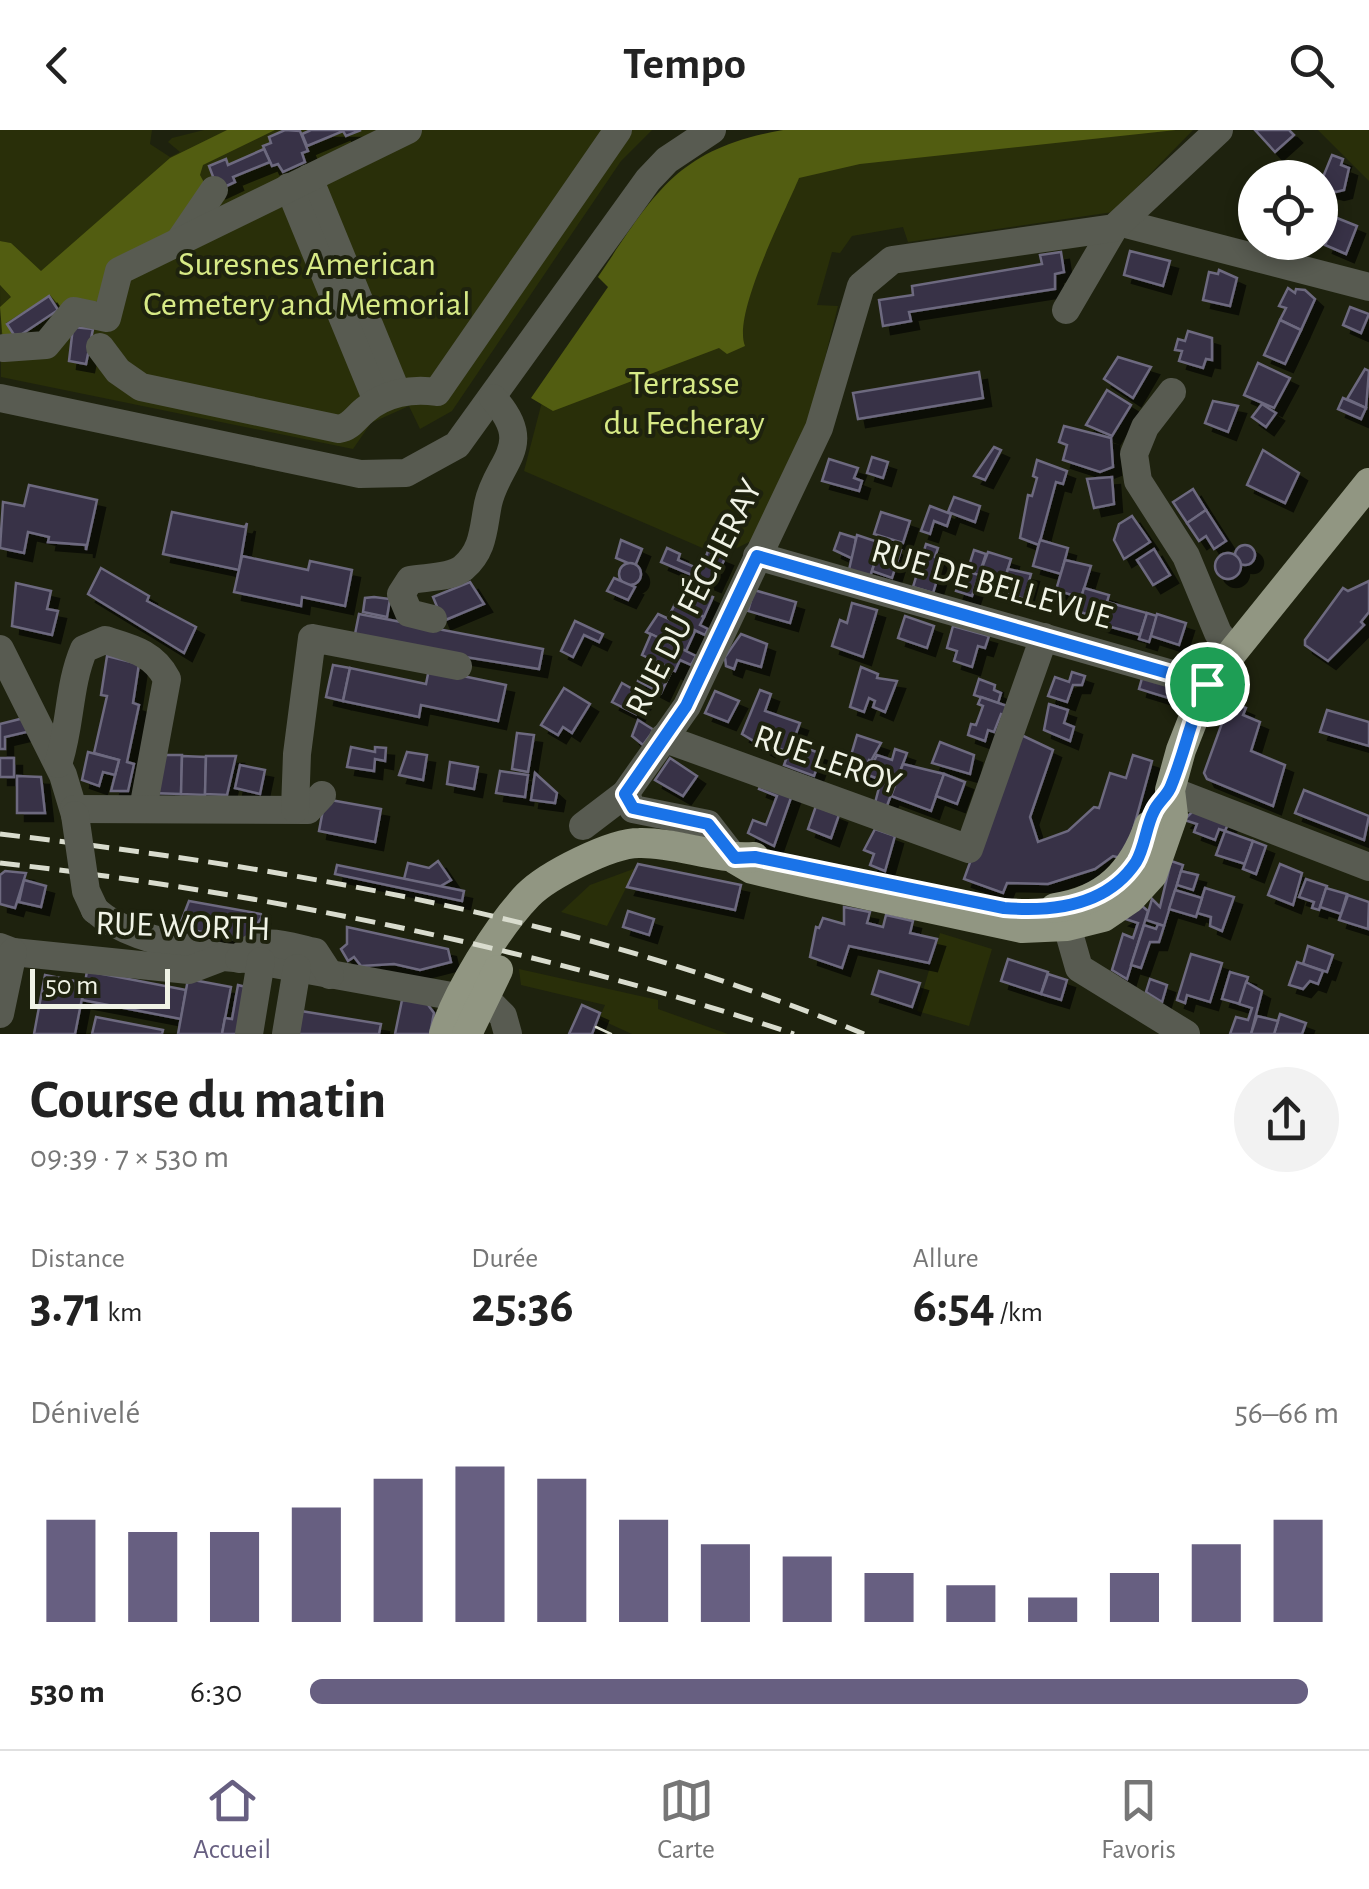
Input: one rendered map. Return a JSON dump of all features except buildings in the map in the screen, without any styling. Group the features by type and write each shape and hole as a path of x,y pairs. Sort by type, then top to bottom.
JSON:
{"main road":[{"path":"735,858 767,873 1013,926 1067,926 1103,917 1144,886 1173,815 1170,790 1190,719 1207,684 1369,483"},
{"path":"444,1034 470,1000 523,900 610,848 640,843 735,858 755,857 1004,908 1039,911 1071,906 1112,885 1137,860 1154,810 1170,790"},
{"path":"467,1034 470,1000"}],"street":[{"path":"408,130 119,271 98,357 141,387 339,430 387,397 438,392 618,130"},
{"path":"0,398 379,476 406,473 457,445 648,180 667,160 712,130"},
{"path":"1066,310 1118,225 1219,130"},
{"path":"299,182 387,397"},
{"path":"179,241 214,190"},
{"path":"1118,225 1369,286"},
{"name":"RUE DU FÉCHERAY","path":"583,826 625,794 686,706 819,428 861,286 869,276 892,260 1118,225"},
{"path":"4,348 46,344 74,311 107,318"},
{"path":"1172,392 1145,427 1134,454 1138,480 1186,556 1218,633 1232,651"},
{"path":"434,618 409,613 401,594 410,580 459,572 478,552 489,500 511,460 514,436 503,408 494,398"},
{"name":"RUE DE BELLEVUE","path":"757,556 1207,684"},
{"name":"RUE LEROY","path":"663,738 969,849 1044,637"},
{"path":"296,809 297,754 312,638 458,666"},
{"path":"58,764 70,730 75,669 84,649 105,640 147,655 160,664 167,679 143,809"},
{"path":"0,649 58,764 74,812 86,891 96,910 109,922 133,931 241,959"},
{"path":"1170,790 1368,864"},
{"path":"625,794 633,808 708,824 735,858"},
{"path":"74,812 308,810 322,795"},
{"path":"1067,926 1079,968 1175,1031"},
{"path":"249,1034 241,959 247,948 266,941 315,952 330,975"},
{"path":"0,1014 6,949"},
{"name":"RUE WORTH","path":"6,949 188,970 241,959 470,1000"},
{"path":"286,1034 297,968"},
{"path":"470,1000 498,1008 508,1034"}],"green space":[{"name":"Suresnes American Cemetery and Memorial","path":"0,130 152,130 150,144 170,157 180,152 168,142 172,138 204,130 652,130 621,161 452,411 420,429 409,406 371,423 353,449 1,377 0,285 10,296 35,268 11,243 0,241"},
{"path":"227,130 275,130 203,165 200,175 207,188 170,238 110,261 104,294 89,309 61,308 50,295 6,323 15,339 3,343 0,307 11,297 0,285 0,241 11,243 41,271 170,158"},
{"path":"783,130 1176,130 860,164 799,178 753,288 743,331 745,346 727,354 719,348 553,411 531,398 608,287 598,277 653,199 692,163 717,149"},
{"name":"Terrasse du Fecheray","path":"886,130 1193,130 1113,212 908,242 903,227 852,236 840,253 832,252 817,305 838,306 809,422 751,541 737,548 727,544 721,556 524,471 544,394 673,203"},
{"path":"1318,130 1369,130 1369,181"},
{"path":"636,868 607,926 561,912 590,885"},
{"path":"940,933 992,949 969,1026 917,1011"},
{"path":"519,969 658,1000 658,1009 728,1034 632,1034 599,1019 605,1005 521,985"}],"tram line":[{"path":"596,1027 611,1034"}],"railway":[{"path":"0,834 221,864 439,904 654,959 864,1034"},
{"path":"0,863 199,890 402,928 601,976 794,1034"}],"route":[{"path":"757,556 1207,684 1190,719 1170,790 1154,810 1137,860 1112,885 1071,906 1039,911 1004,908 755,857 735,858 708,824 633,808 625,794 686,706 757,556"}]}
